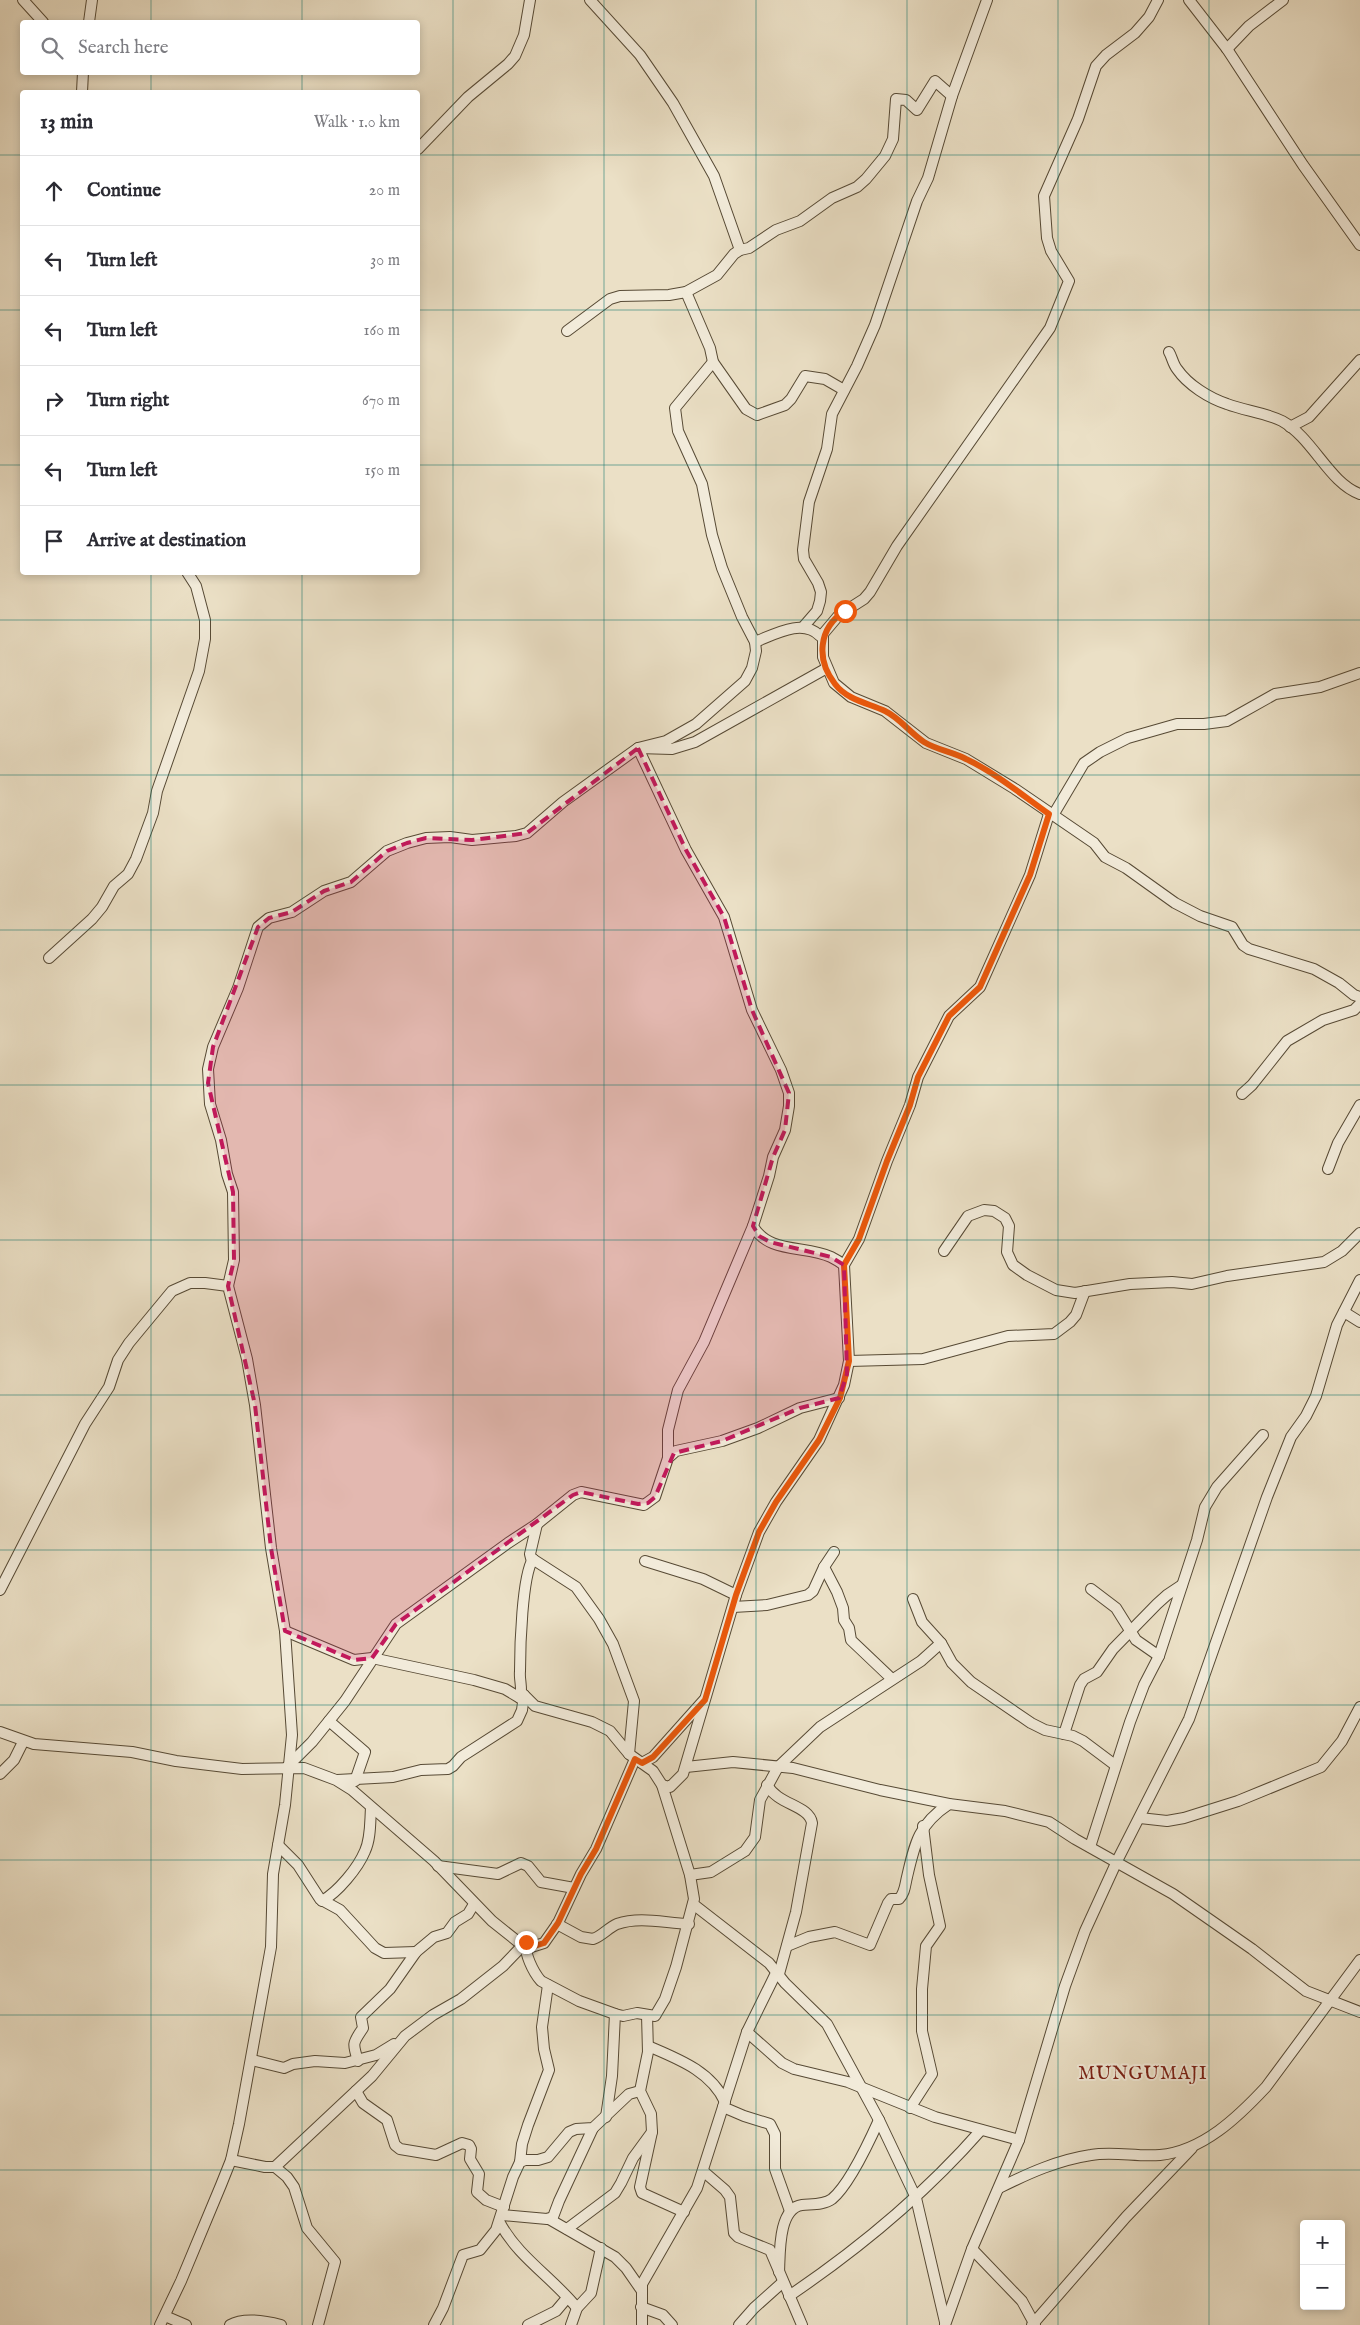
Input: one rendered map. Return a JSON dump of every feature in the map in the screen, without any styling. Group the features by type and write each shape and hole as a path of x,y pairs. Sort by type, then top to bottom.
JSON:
{"street":[{"path":"23,0 41,20"},
{"path":"89,20 92,0"},
{"path":"420,147 468,97 508,64 514,56 524,35 530,0"},
{"path":"590,0 640,54 673,103 714,176 740,250"},
{"path":"756,642 804,626 816,612 821,592 804,559 803,550 809,502 827,449 832,414 857,366 875,325 917,201 928,178 952,96 987,0"},
{"path":"1158,0 1149,17 1135,33 1106,55 1096,66 1078,119 1044,196 1047,238 1051,251 1069,281 1050,328 896,546 870,592 864,599 838,615 823,634 823,657 834,683 851,697 885,711 926,743 966,759 1015,789 1094,843 1105,857 1126,868 1181,907 1234,928 1244,945 1249,949 1314,969 1339,983 1354,995 1360,996"},
{"path":"1189,0 1227,49 1360,245"},
{"path":"1227,49 1249,26 1283,0"},
{"path":"82,90 83,75"},
{"path":"567,331 610,299 620,296 669,295 686,292 717,275 734,254 740,250 749,248 776,230 800,221 832,198 857,186 866,179 885,156 893,139 896,99 906,100 917,110 935,81 952,96"},
{"path":"686,292 710,348 713,362 746,409 755,414 763,414 785,405 791,399 805,376 825,379 844,390"},
{"path":"1169,352 1176,369 1192,384 1212,398 1269,416 1290,427 1309,442 1314,451 1350,490 1360,494"},
{"path":"1290,427 1309,417 1360,360"},
{"path":"186,2325 163,2320 231,2160 252,2060 271,1947 273,1874 285,1805 287,1767 292,1735 285,1631 271,1548 255,1406 247,1359 228,1286 234,1260 233,1192 221,1140 211,1110 208,1069 213,1047 238,988 258,927 269,918 292,912 324,891 351,882 388,851 407,843 426,838 450,837 472,840 516,836 527,833 563,802 638,748 659,744 681,734 745,681 752,668 756,642 742,617 722,568 712,534 702,484 684,447 675,408 713,362"},
{"path":"50,958 97,913 114,886 128,874 136,859 153,813 157,791 199,671 205,639 205,620 196,586 189,575"},
{"path":"804,626 813,629 820,636 823,634"},
{"path":"638,748 672,749 695,742 827,668"},
{"path":"1049,814 1055,812 1084,763 1100,752 1128,738 1177,724 1204,724 1227,721 1275,694 1320,687 1360,673"},
{"path":"287,1767 329,1722 361,1678 372,1658 396,1624 537,1524 577,1493 581,1492 638,1504 648,1503 655,1497 668,1458 668,1430 678,1390 704,1342 753,1226 773,1157 785,1130 790,1106 789,1094 781,1070 752,1010 724,917 686,850 638,748"},
{"path":"662,1785 670,1788 683,1774 686,1767 736,1595 766,1519 819,1440 840,1398 849,1361 844,1265 859,1239 910,1105 918,1077 949,1016 980,987 1030,875 1049,814"},
{"path":"1242,1094 1252,1085 1287,1041 1323,1020 1354,1010 1360,1004"},
{"path":"1328,1169 1338,1143 1360,1105"},
{"path":"944,1251 968,1216 989,1210 1002,1216 1007,1222 1009,1230 1007,1252 1014,1265 1027,1275 1056,1290 1075,1293 1085,1290 1160,1282 1192,1284 1227,1276 1324,1262 1342,1251 1360,1233"},
{"path":"753,1226 758,1236 770,1242 831,1257 844,1265"},
{"path":"945,2324 972,2249 1019,2140 1066,1986 1085,1931 1117,1861 1189,1719 1267,1497 1291,1436 1306,1416 1316,1396 1334,1332 1360,1280"},
{"path":"0,1590 85,1424 109,1386 118,1360 129,1343 172,1291 190,1284 205,1283 228,1286"},
{"path":"849,1361 923,1359 1008,1336 1054,1334 1076,1315 1085,1290"},
{"path":"1344,1312 1360,1322"},
{"path":"668,1458 676,1451 722,1441 758,1428 800,1408 840,1398"},
{"path":"1090,1847 1115,1765 1144,1685 1159,1656 1209,1498 1263,1435"},
{"path":"252,2060 284,2068 293,2064 314,2061 340,2064 358,2060 389,2048 433,2015 460,1999 503,1966 526,1945 544,1943 557,1924 600,1841 635,1759 634,1701 613,1644 599,1619 576,1587 532,1559 530,1554 537,1524"},
{"path":"734,1607 766,1605 808,1595 813,1591 824,1567 834,1552"},
{"path":"336,1780 355,1781 393,1777 421,1770 448,1769 461,1757 517,1722 522,1710 520,1671 525,1586 532,1559"},
{"path":"645,1561 703,1579 736,1595"},
{"path":"824,1567 839,1597 851,1640 892,1678"},
{"path":"1064,1734 1080,1685 1084,1680 1097,1672 1113,1649 1167,1595 1182,1586"},
{"path":"1091,1589 1116,1608 1136,1640 1159,1656"},
{"path":"913,1600 922,1622 941,1643 952,1663 980,1689 1038,1726 1056,1734 1064,1734 1084,1741 1115,1765"},
{"path":"0,1732 23,1742 132,1752 176,1761 242,1769 304,1768 336,1780 352,1790 438,1866 492,1921 526,1945 536,1976 548,1985 579,2001 615,2014 655,2016 665,1999 688,1924 693,1904 693,1888 662,1785 653,1771 635,1759 619,1740 602,1726 535,1706 522,1697 474,1680 372,1658 354,1660 285,1631"},
{"path":"690,1875 711,1872 745,1851 755,1837 758,1807 767,1785 778,1766 820,1727 892,1678 921,1661 941,1643"},
{"path":"635,1759 653,1757 705,1700"},
{"path":"1140,1818 1167,1822 1184,1818 1238,1801 1321,1766 1342,1741 1360,1707"},
{"path":"329,1722 365,1752 355,1781"},
{"path":"0,1774 14,1760 23,1742"},
{"path":"686,1767 753,1762 808,1771 859,1786 950,1804 983,1807 1050,1822 1173,1894 1252,1949 1306,1990 1360,2012"},
{"path":"642,2325 642,2284 697,2188 747,2032 778,1973 796,1912 812,1823 811,1818 806,1812 783,1801 771,1792 767,1785"},
{"path":"787,1946 808,1937 835,1932 870,1945 888,1903 891,1899 899,1899 903,1893 913,1854 923,1826 950,1804"},
{"path":"322,1901 329,1898 365,1852 371,1808"},
{"path":"910,2108 932,2074 922,2031 922,1989 926,1946 940,1926 929,1875 923,1826"},
{"path":"278,1846 298,1865 322,1901 340,1910 370,1943 380,1951 416,1952"},
{"path":"438,1866 498,1874 521,1863 528,1866 541,1882 574,1888"},
{"path":"358,2060 353,2047 354,2039 363,2028 360,2018 390,1989 416,1952 434,1937 447,1933 455,1922 468,1914 474,1904"},
{"path":"693,1904 757,1953 827,2024 879,2120 916,2198 945,2324"},
{"path":"557,1924 581,1937 593,1938 618,1924 636,1920 688,1924"},
{"path":"999,2188 1049,2165 1092,2154 1162,2155 1192,2147 1215,2134 1249,2106 1282,2067 1360,1960"},
{"path":"434,2325 443,2308 464,2255 480,2250 502,2215 513,2177 520,2162 522,2144 549,2070 544,2049 542,2027 548,1985"},
{"path":"606,2117 612,2076 615,2014"},
{"path":"647,2015 648,2046 640,2091 651,2114 652,2132 649,2152 640,2181 640,2190 684,2212"},
{"path":"747,2032 787,2066 862,2087 910,2108 1019,2140"},
{"path":"231,2160 265,2167 275,2166 356,2091 378,2069 405,2036"},
{"path":"648,2046 708,2077 719,2090 724,2104 744,2116 770,2124 775,2134 775,2169 790,2211 782,2232 779,2272"},
{"path":"356,2091 363,2103 387,2120 395,2145 400,2149 436,2155 462,2143 470,2145 470,2159 479,2174 477,2192 502,2215 514,2246 540,2269 577,2308"},
{"path":"549,2219 554,2217 559,2200 593,2128 629,2094 640,2091"},
{"path":"790,2211 800,2206 825,2202 835,2196 864,2151 879,2120"},
{"path":"520,2162 544,2159 553,2152 572,2130 593,2128"},
{"path":"789,2296 861,2245 916,2198 950,2165 981,2130"},
{"path":"567,2229 615,2193 632,2158 652,2132"},
{"path":"972,2249 1022,2301 1034,2324 1126,2217 1192,2147"},
{"path":"275,2166 294,2187 300,2212 307,2228 335,2262 318,2325"},
{"path":"703,2171 725,2190 730,2197 734,2233 738,2237 770,2250 802,2325"},
{"path":"502,2215 549,2219 601,2248 620,2262 642,2291"},
{"path":"571,2325 577,2308 591,2293 601,2248"},
{"path":"739,2325 754,2308 783,2282"},
{"path":"528,2325 556,2311 567,2298"},
{"path":"641,2308 662,2315 672,2325"},
{"path":"230,2325 238,2321 247,2320 281,2325"}],"highlighted area":[{"path":"638,748 686,850 724,917 752,1010 789,1093 785,1130 773,1157 753,1226 759,1236 770,1242 831,1257 844,1265 847,1374 839,1398 800,1408 722,1441 674,1453 655,1497 648,1503 638,1504 581,1492 573,1495 396,1624 372,1658 354,1660 285,1631 271,1548 255,1405 228,1286 234,1260 233,1192 208,1083 213,1047 258,927 269,918 292,912 324,891 351,882 387,851 407,843 426,838 472,840 527,833"}],"district":[{"name":"MUNGUMAJI","path":"1143,2074"}],"route":[{"path":"526,1942 525,1949 544,1943 558,1923 581,1874 596,1849 635,1759 642,1763 653,1757 705,1700 736,1595 759,1532 776,1502 819,1440 840,1398 849,1361 844,1265 859,1239 887,1161 904,1122 923,1065 949,1016 980,987 1030,875 1049,814 1015,789 966,759 926,743 885,711 861,702 841,690 834,683 823,657 822,645 823,634 828,626 838,615 845,611"}]}
